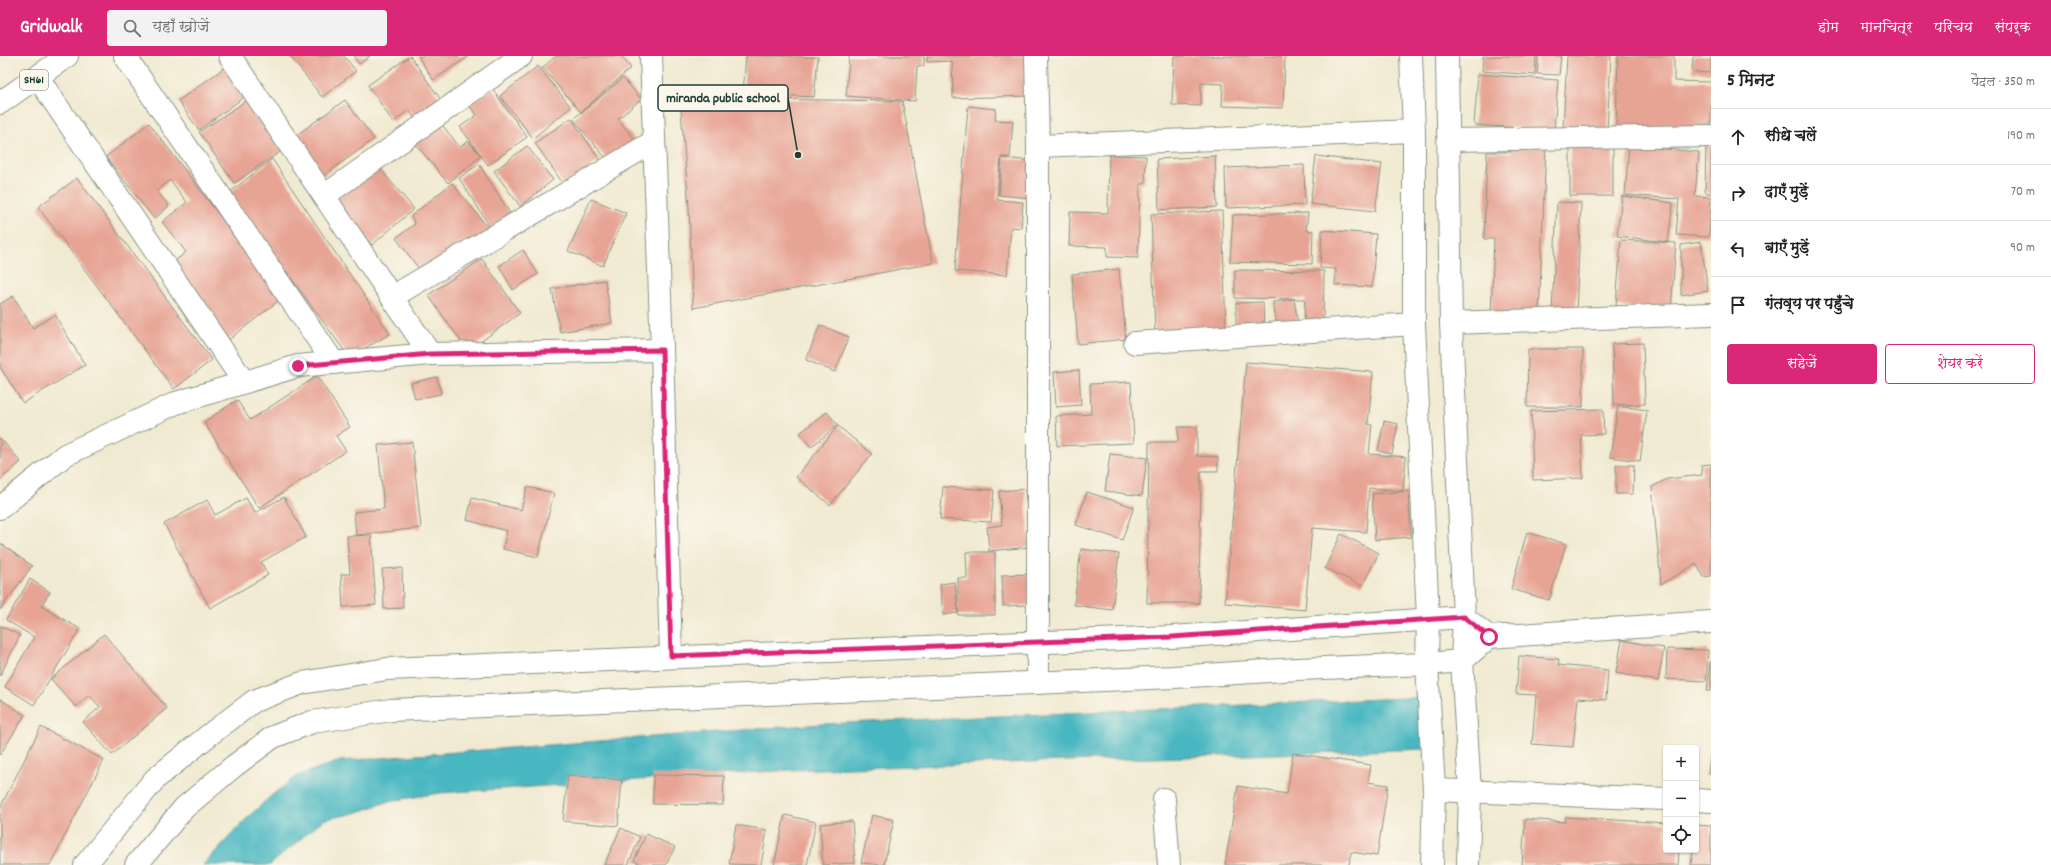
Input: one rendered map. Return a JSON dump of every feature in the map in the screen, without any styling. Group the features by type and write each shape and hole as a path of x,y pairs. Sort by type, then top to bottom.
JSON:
{"street":[{"name":"SH61","path":"0,104 67,56"},
{"path":"125,56 334,363"},
{"path":"230,56 430,354"},
{"path":"324,196 521,56"},
{"path":"651,56 671,656"},
{"path":"1036,56 1038,146 1038,683"},
{"path":"1411,56 1414,131 1414,324 1428,618 1427,664 1434,790 1432,865"},
{"path":"1447,56 1451,322 1464,617 1462,661 1470,792 1468,865"},
{"path":"38,78 244,382"},
{"path":"1038,146 1414,131"},
{"path":"1449,140 1711,136"},
{"path":"392,297 653,142"},
{"path":"1451,322 1711,314"},
{"path":"1135,343 1414,324"},
{"path":"0,508 65,455 176,403 298,366 430,354 662,350"},
{"path":"84,865 155,779 254,701 302,683 387,669 671,656 1172,637 1428,618 1464,617 1489,637"},
{"path":"136,865 184,808 234,766 273,737 312,722 391,710 1174,677 1298,669 1427,664 1462,661 1489,637 1711,622"},
{"path":"1434,790 1663,799"},
{"path":"1164,799 1169,865"},
{"path":"1699,800 1711,801"}],"water":[{"path":"1425,697 1429,749 791,770 440,793 390,801 355,813 323,820 270,865 203,865 245,820 272,795 299,775 340,761 821,724"}],"building":[{"path":"290,56 344,56 356,71 322,97"},
{"path":"354,56 370,56 359,64"},
{"path":"410,56 441,100 415,119 409,110 393,122 368,85"},
{"path":"418,56 469,56 433,80"},
{"path":"556,56 621,56 631,68 581,112 542,68"},
{"path":"746,56 818,57 814,97 743,93"},
{"path":"849,56 924,56 924,66 917,66 915,101 846,96"},
{"path":"927,56 1031,56 1031,96 953,98 952,61 927,62"},
{"path":"1174,56 1285,56 1283,108 1222,106 1223,84 1201,83 1201,106 1172,105"},
{"path":"1483,56 1536,56 1535,75 1482,71"},
{"path":"1538,56 1561,56 1559,75 1537,74"},
{"path":"1567,56 1611,56 1607,131 1563,129"},
{"path":"1618,56 1674,56 1674,81 1711,82 1711,132 1616,129"},
{"path":"1693,56 1711,56 1711,73 1692,72"},
{"path":"227,66 247,95 199,130 178,101"},
{"path":"538,66 571,107 533,138 500,96"},
{"path":"1478,74 1558,80 1554,130 1474,125"},
{"path":"623,78 641,99 618,119 636,141 610,163 573,119"},
{"path":"492,88 527,137 488,165 460,127 477,115 469,105"},
{"path":"680,98 902,101 933,263 693,308 689,208"},
{"path":"249,99 283,150 234,183 199,132"},
{"path":"345,100 374,139 323,176 295,136"},
{"path":"968,106 996,109 995,120 1013,121 1010,157 1001,157 997,200 1023,202 1021,228 1011,227 1007,275 955,271"},
{"path":"571,118 600,160 564,185 535,143"},
{"path":"438,120 460,147 468,141 481,156 448,183 413,141"},
{"path":"149,123 282,298 227,341 169,266 186,252 162,222 187,202 170,180 157,191 169,206 154,219 106,157"},
{"path":"1706,142 1711,142 1711,194 1705,192"},
{"path":"1570,144 1613,144 1613,196 1570,196"},
{"path":"1511,145 1546,146 1539,315 1491,314 1494,239 1484,239 1487,152 1511,152"},
{"path":"527,146 553,180 520,206 494,171"},
{"path":"1629,146 1699,152 1695,196 1711,197 1709,237 1676,235 1679,199 1625,195"},
{"path":"1109,155 1146,156 1145,184 1140,184 1138,258 1107,257 1107,247 1069,246 1070,212 1108,213"},
{"path":"1215,156 1217,207 1159,210 1157,159"},
{"path":"1316,156 1382,164 1375,211 1310,204"},
{"path":"1002,158 1033,161 1030,198 999,195"},
{"path":"272,159 390,334 349,357 229,193"},
{"path":"376,164 414,209 372,245 334,200"},
{"path":"479,164 511,215 491,228 459,178"},
{"path":"1304,165 1305,205 1226,208 1225,168"},
{"path":"77,178 212,360 174,389 38,207"},
{"path":"452,183 490,230 468,247 464,241 422,273 396,238 415,224 411,216"},
{"path":"1622,196 1673,203 1668,242 1617,236"},
{"path":"591,199 626,213 603,266 568,251"},
{"path":"1557,202 1581,203 1576,314 1552,313"},
{"path":"1222,211 1226,331 1155,334 1151,214"},
{"path":"1308,213 1306,230 1313,231 1312,264 1230,262 1233,215"},
{"path":"1322,230 1376,234 1372,287 1335,285 1336,269 1320,268"},
{"path":"1621,240 1676,243 1671,310 1616,306"},
{"path":"1701,242 1708,291 1681,295 1681,245"},
{"path":"523,250 538,274 513,290 499,266"},
{"path":"482,259 520,313 468,351 428,295"},
{"path":"1119,269 1126,339 1078,344 1072,274"},
{"path":"1235,270 1324,271 1323,327 1304,327 1305,299 1235,298"},
{"path":"605,280 612,323 560,332 552,289"},
{"path":"13,296 33,328 55,315 85,365 23,403 0,367 0,304"},
{"path":"1294,299 1298,324 1277,328 1273,302"},
{"path":"1263,302 1264,328 1236,328 1236,303"},
{"path":"820,325 849,337 835,372 806,360"},
{"path":"1643,343 1645,404 1614,405 1612,344"},
{"path":"1528,349 1583,349 1583,407 1527,407"},
{"path":"1246,362 1373,372 1368,424 1372,425 1369,454 1406,457 1403,491 1369,488 1366,532 1312,528 1305,610 1225,603"},
{"path":"1079,370 1081,405 1056,407 1054,372"},
{"path":"317,376 350,427 336,436 346,451 259,508 204,422 237,400 250,420"},
{"path":"437,377 441,394 415,399 411,383"},
{"path":"1131,382 1134,443 1057,446 1056,416 1091,414 1090,384"},
{"path":"1618,406 1647,410 1640,461 1610,457"},
{"path":"1603,409 1604,434 1581,435 1583,478 1533,480 1531,411"},
{"path":"827,412 838,425 811,447 800,433"},
{"path":"1384,421 1398,424 1392,454 1378,451"},
{"path":"838,426 872,454 830,505 796,477"},
{"path":"1178,427 1197,427 1197,456 1218,457 1218,471 1201,471 1199,603 1147,603 1149,442 1178,442"},
{"path":"0,438 21,462 0,480"},
{"path":"412,442 421,528 356,535 354,512 384,509 378,445"},
{"path":"1110,454 1147,458 1142,496 1105,491"},
{"path":"1711,464 1711,576 1704,577 1696,564 1661,584 1652,487 1667,479 1702,475 1701,465"},
{"path":"1616,465 1634,465 1633,494 1616,494"},
{"path":"527,487 554,493 538,557 503,549 507,531 467,520 472,498 521,510"},
{"path":"943,487 994,490 991,522 940,519"},
{"path":"1025,489 1030,547 989,551 987,527 1002,525 999,491"},
{"path":"1408,491 1411,537 1375,540 1372,494"},
{"path":"1087,492 1134,507 1122,540 1076,525"},
{"path":"284,497 306,537 261,562 268,575 210,608 164,524 207,500 215,515 246,498 255,513"},
{"path":"1527,532 1566,544 1549,600 1511,589"},
{"path":"1341,534 1379,553 1362,586 1325,568"},
{"path":"371,535 376,605 343,607 341,574 350,574 347,536"},
{"path":"0,543 32,566 0,610"},
{"path":"1081,549 1119,554 1112,610 1074,605"},
{"path":"966,552 995,552 995,615 958,615 958,578 967,578"},
{"path":"402,568 403,608 384,609 382,569"},
{"path":"1032,574 1033,605 1003,606 1002,575"},
{"path":"30,579 50,592 41,606 80,629 34,705 5,687 34,637 6,620"},
{"path":"955,582 958,613 943,615 940,584"},
{"path":"0,626 20,635 0,676"},
{"path":"104,634 167,708 112,755 83,722 100,707 89,695 76,707 51,679"},
{"path":"1622,640 1664,648 1658,681 1616,673"},
{"path":"1667,649 1708,650 1706,681 1666,679"},
{"path":"1519,656 1559,659 1558,665 1608,670 1606,700 1578,698 1573,747 1532,744 1536,695 1516,694"},
{"path":"1710,662 1711,691 1707,691"},
{"path":"0,699 25,715 0,755"},
{"path":"41,727 104,760 50,865 0,865 0,808"},
{"path":"1293,753 1371,765 1368,782 1388,785 1377,856 1351,852 1349,865 1225,865 1238,786 1287,794"},
{"path":"1710,756 1711,773 1708,773"},
{"path":"568,775 622,780 618,826 563,821"},
{"path":"653,775 724,776 723,805 653,804"},
{"path":"785,815 816,822 807,865 774,865"},
{"path":"872,815 894,820 884,865 861,863"},
{"path":"1565,817 1663,823 1663,853 1679,853 1678,865 1522,865 1525,819 1565,822"},
{"path":"852,821 855,863 823,865 820,824"},
{"path":"736,825 767,830 761,865 729,864"},
{"path":"1699,825 1711,826 1711,865 1691,865 1693,853 1699,853"},
{"path":"621,828 640,837 628,865 604,865"},
{"path":"646,834 675,847 666,865 644,865 634,861"}],"place":[{"name":"miranda public school","path":"798,155"}],"route":[{"path":"298,366 430,354 662,350 671,656 1172,637 1428,618 1464,617 1489,637"}]}
